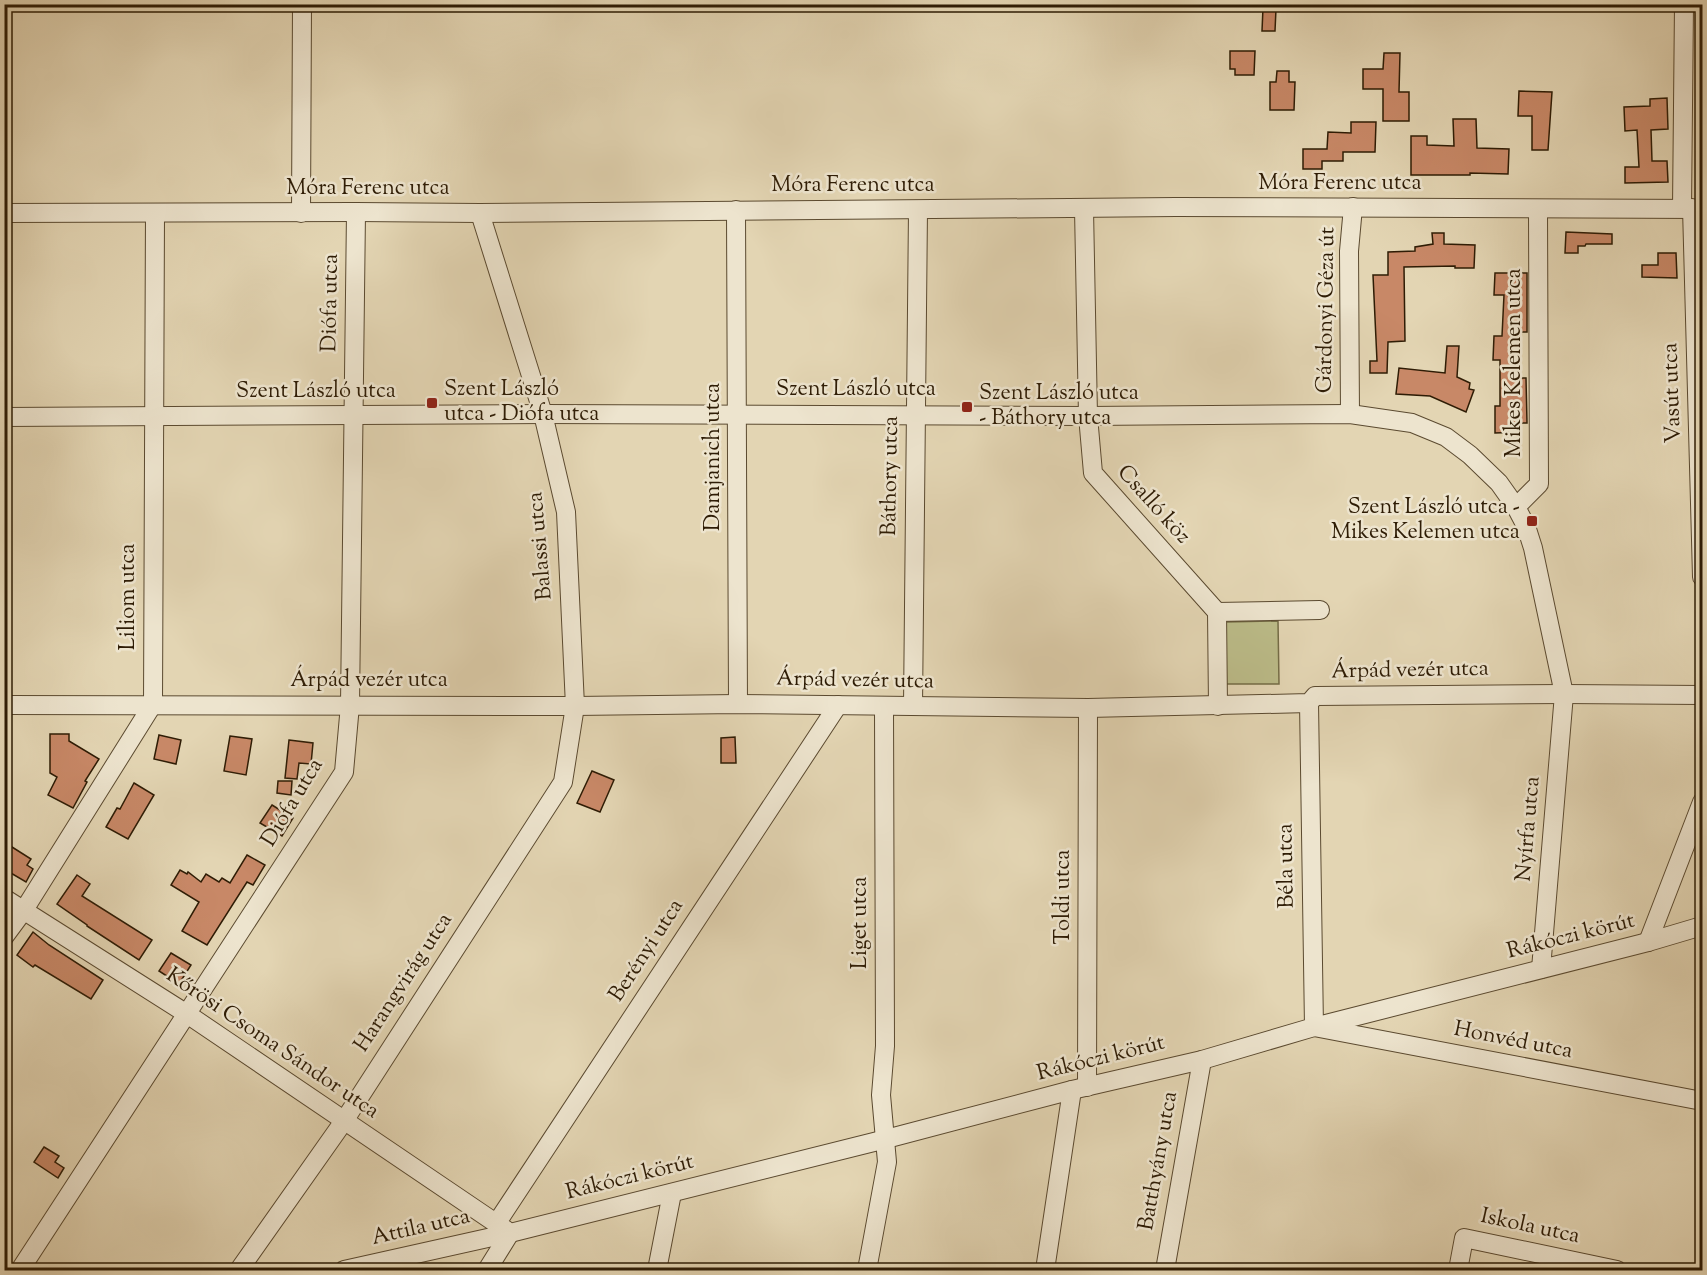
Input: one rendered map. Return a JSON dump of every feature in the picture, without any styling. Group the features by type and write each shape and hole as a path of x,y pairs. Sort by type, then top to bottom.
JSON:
{"street":[{"path":"301,213 302,4"},
{"name":"Vasút utca","path":"1684,4 1702,577"},
{"name":"Móra Ferenc utca","path":"4,213 480,213 1353,207 1538,210 1692,208"},
{"name":"Gárdonyi Géza út","path":"1350,414 1349,251 1353,207"},
{"name":"Csalló köz","path":"1084,209 1088,416 1093,473 1217,612"},
{"name":"Damjanich utca","path":"736,210 738,704"},
{"name":"Báthory utca","path":"913,706 918,210"},
{"name":"Mikes Kelemen utca","path":"1516,507 1539,484 1538,210"},
{"name":"Diófa utca","path":"20,1270 344,772 350,705 356,212"},
{"name":"Liliom utca","path":"153,704 155,213"},
{"name":"Balassi utca","path":"480,213 543,414 566,512 575,706"},
{"name":"Szent László utca","path":"4,417 1350,414 1412,423 1446,437 1484,469 1516,507 1533,548 1564,694"},
{"path":"1218,706 1217,612 1320,610"},
{"name":"Nyírfa utca","path":"1541,969 1564,694"},
{"name":"Árpád vezér utca","path":"4,705 738,704 1089,708 1309,703 1315,696 1702,695"},
{"name":"Béla utca","path":"1309,703 1314,1028"},
{"path":"4,937 24,910 153,704"},
{"name":"Berényi utca","path":"487,1270 503,1228 838,705"},
{"name":"Harangvirág utca","path":"239,1270 344,1121 563,782 575,706"},
{"name":"Liget utca","path":"867,1270 887,1161 881,1095 885,1046 884,707"},
{"name":"Toldi utca","path":"1045,1270 1079,1089 1089,708"},
{"path":"1648,942 1702,802"},
{"name":"Kőrösi Csoma Sándor utca","path":"4,898 187,1014 503,1228"},
{"name":"Rákóczi körút","path":"503,1228 672,1192 1202,1060 1314,1028 1702,926"},
{"name":"Honvéd utca","path":"1314,1028 1702,1101"},
{"name":"Batthyány utca","path":"1165,1270 1202,1060"},
{"path":"657,1270 672,1192"},
{"name":"Attila utca","path":"344,1270 503,1228"},
{"name":"Iskola utca","path":"1458,1270 1464,1238 1617,1270"}],"green space":[{"path":"1278,621 1279,684 1226,684 1226,622"}],"building":[{"path":"1263,8 1276,9 1275,31 1262,31"},
{"path":"1230,51 1255,51 1254,75 1235,75 1235,69 1230,69"},
{"path":"1384,53 1400,53 1399,92 1409,92 1409,121 1383,121 1383,89 1363,89 1363,69 1383,69"},
{"path":"1277,71 1289,71 1289,82 1295,82 1294,110 1270,110 1270,82 1276,82"},
{"path":"1519,91 1552,92 1548,150 1532,150 1532,116 1518,116"},
{"path":"1667,98 1668,129 1651,130 1652,161 1667,161 1668,182 1625,183 1625,167 1639,167 1637,130 1625,131 1624,107 1650,106 1650,99"},
{"path":"1453,119 1476,119 1477,148 1509,149 1508,174 1411,175 1411,136 1427,136 1427,145 1454,146"},
{"path":"1351,122 1376,122 1375,152 1343,152 1343,161 1322,161 1322,169 1303,169 1303,149 1327,149 1328,132 1351,133"},
{"path":"1566,232 1612,234 1612,244 1586,244 1578,246 1578,253 1565,253"},
{"path":"1432,233 1444,233 1444,244 1475,245 1474,268 1404,267 1405,341 1388,342 1387,373 1370,373 1370,361 1377,361 1373,275 1388,275 1388,252 1415,251 1415,247 1433,244"},
{"path":"1658,253 1676,253 1677,278 1642,277 1642,265 1658,265"},
{"path":"1495,273 1527,273 1527,332 1515,332 1515,378 1526,378 1527,423 1520,423 1521,432 1495,433 1495,406 1500,406 1500,360 1493,360 1494,336 1502,336 1504,295 1494,295"},
{"path":"1447,346 1459,346 1457,377 1470,383 1469,389 1474,390 1466,412 1430,396 1396,394 1399,368 1445,373"},
{"path":"50,734 69,734 69,741 99,759 85,781 87,782 73,808 48,795 57,777 50,773"},
{"path":"159,735 181,740 176,764 154,759"},
{"path":"230,736 252,739 246,775 224,771"},
{"path":"735,737 736,763 721,763 721,738"},
{"path":"289,740 313,743 311,764 299,763 297,779 285,778"},
{"path":"592,771 614,780 600,812 577,803"},
{"path":"278,781 292,781 291,795 277,793"},
{"path":"134,783 154,795 128,839 106,827 117,808 120,809"},
{"path":"272,805 293,818 282,836 260,823"},
{"path":"12,847 31,859 27,865 33,869 26,882 4,869 4,859"},
{"path":"247,855 265,865 253,885 247,882 207,945 182,931 199,902 171,885 180,870 187,874 188,872 201,882 206,874 219,882 222,878 230,883"},
{"path":"77,875 90,884 82,896 152,940 139,960 57,904"},
{"path":"33,932 103,980 91,999 35,965 33,967 17,955"},
{"path":"171,953 191,965 179,984 159,971"},
{"path":"44,1147 59,1156 55,1162 64,1168 58,1178 34,1162"}],"place":[{"name":"Szent László utca - Diófa utca","path":"432,403"},
{"name":"Szent László utca - Báthory utca","path":"967,407"},
{"name":"Szent László utca - Mikes Kelemen utca","path":"1532,521"}]}
